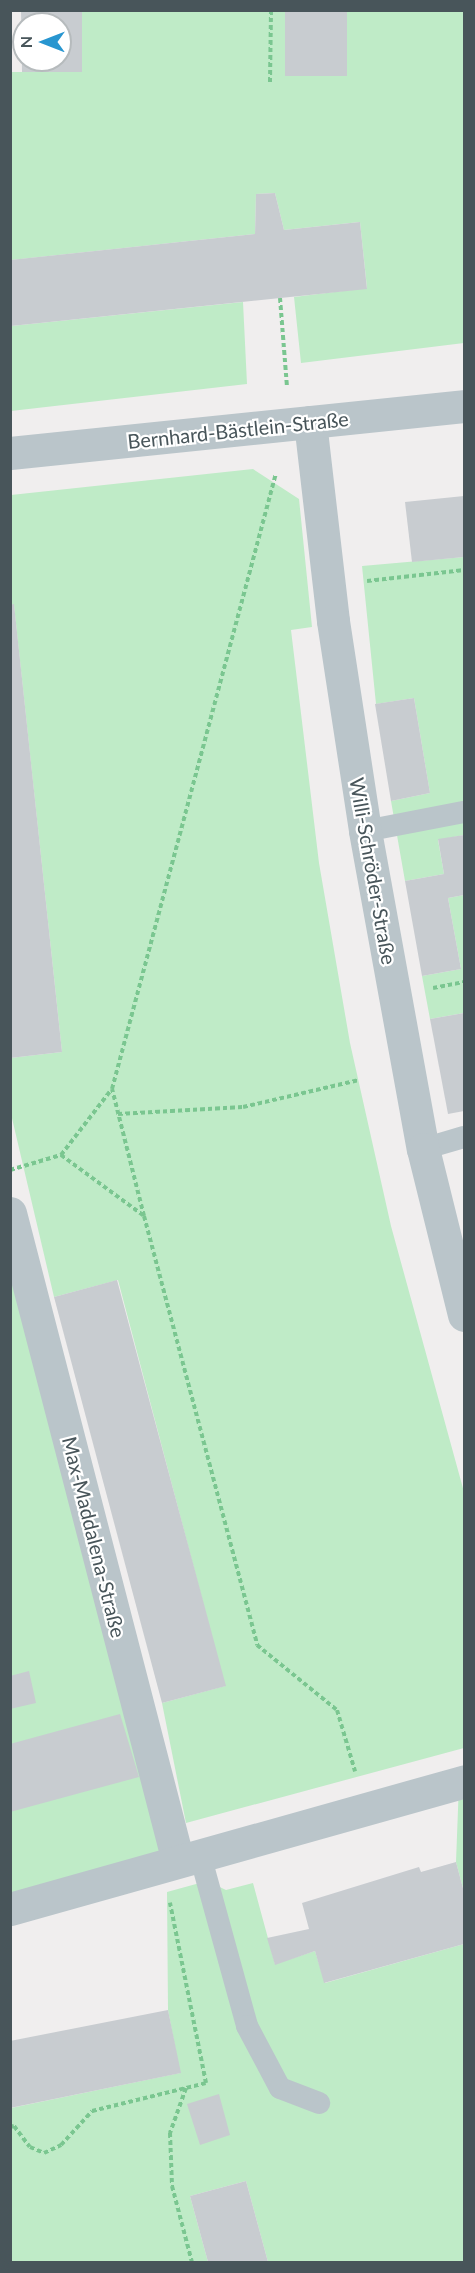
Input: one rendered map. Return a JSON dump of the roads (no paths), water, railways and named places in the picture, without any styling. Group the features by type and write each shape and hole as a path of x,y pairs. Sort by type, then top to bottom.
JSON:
{"street":[{"name":"Bernhard-Bästlein-Straße","path":"10,453 465,406"},
{"name":"Willi-Schröder-Straße","path":"310,422 333,621 365,831 423,1149 465,1315"},
{"name":"Max-Maddalena-Straße","path":"10,1213 182,1869"},
{"path":"10,1909 182,1869 367,1809 463,1789"}],"lane":[{"path":"365,831 465,812"},
{"path":"423,1149 465,1137"},
{"path":"182,1869 247,2026 280,2088 319,2103"}]}
